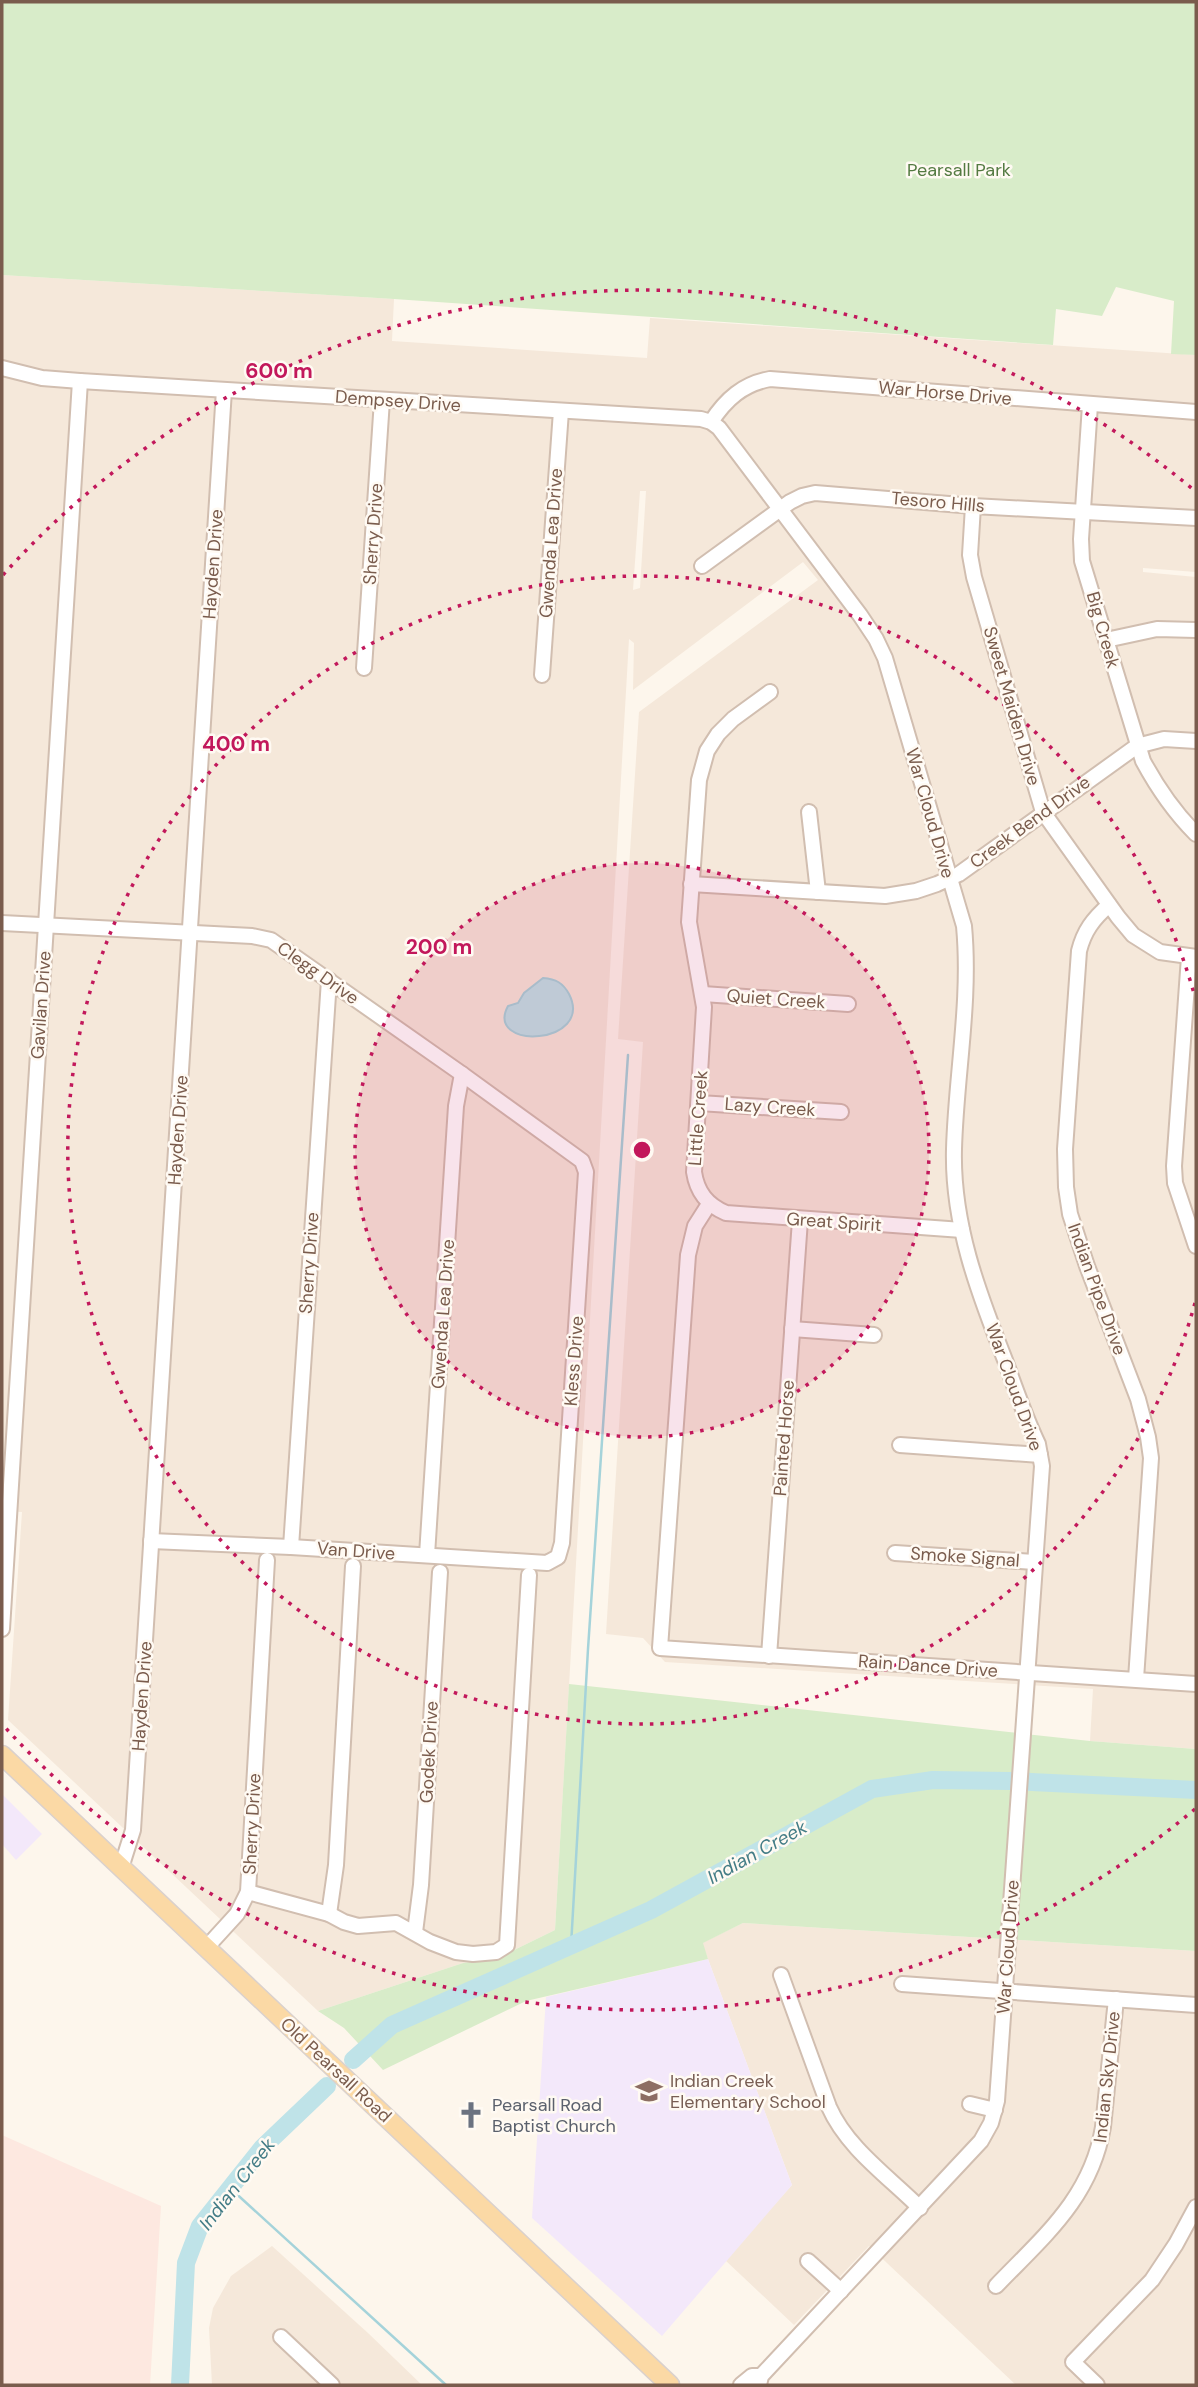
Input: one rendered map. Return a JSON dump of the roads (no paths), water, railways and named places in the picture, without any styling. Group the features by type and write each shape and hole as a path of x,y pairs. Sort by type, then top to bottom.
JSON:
{"main road":[{"name":"Old Pearsall Road","path":"2,1755 670,2385"}],"street":[{"name":"Dempsey Drive","path":"2,368 42,378 80,381 701,419 711,422"},
{"name":"War Horse Drive","path":"711,422 720,408 736,394 752,383 770,379 1196,412"},
{"name":"Gavilan Drive","path":"2,1629 80,381"},
{"name":"Hayden Drive","path":"121,1868 133,1830 224,390"},
{"name":"Sherry Drive","path":"364,667 382,400"},
{"name":"Big Creek","path":"1090,405 1082,561 1137,746 1158,787 1196,834"},
{"name":"Gwenda Lea Drive","path":"542,675 561,411"},
{"name":"War Cloud Drive","path":"711,422 719,428 876,639 885,658 964,926 967,957 954,1151 962,1230 981,1298 1040,1455 1041,1479 1006,1991 995,2110 981,2141 920,2208 760,2381 752,2376 741,2385"},
{"name":"Tesoro Hills","path":"702,566 780,510 802,496 815,493 973,506 1196,519"},
{"name":"Sweet Maiden Drive","path":"973,506 970,555 1043,812 1125,926 1142,942 1160,952 1192,957"},
{"path":"1106,640 1157,629 1196,630"},
{"name":"Little Creek","path":"709,1204 698,1190 694,1172 704,1031 703,994 689,922 699,780 707,751 718,734 733,719 770,692"},
{"name":"Creek Bend Drive","path":"691,884 872,896 916,891 949,879 975,863 1137,746 1164,739 1196,741"},
{"path":"809,813 818,892"},
{"name":"Indian Pipe Drive","path":"1109,905 1090,923 1079,951 1065,1166 1070,1214 1138,1399 1148,1437 1151,1474 1136,1679"},
{"name":"Clegg Drive","path":"2,923 252,936 271,940 462,1074 583,1164"},
{"path":"1192,957 1174,1166 1175,1183 1196,1247"},
{"name":"Sherry Drive","path":"291,1547 329,980"},
{"name":"Quiet Creek","path":"703,994 848,1004"},
{"name":"Gwenda Lea Drive","path":"427,1555 456,1106 462,1074"},
{"name":"Lazy Creek","path":"699,1103 841,1112"},
{"name":"Kless Drive","path":"558,1557 562,1543 586,1172 583,1164"},
{"name":"Great Spirit","path":"709,1204 726,1213 962,1230"},
{"name":"Rain Dance Drive","path":"709,1204 695,1226 688,1255 660,1648 1196,1684"},
{"name":"Painted Horse","path":"769,1656 800,1220"},
{"path":"792,1329 874,1335"},
{"path":"900,1445 1040,1455"},
{"name":"Van Drive","path":"151,1541 547,1563 558,1557"},
{"name":"Smoke Signal","path":"895,1553 1034,1562"},
{"name":"Sherry Drive","path":"206,1948 237,1914 248,1892 267,1560"},
{"path":"329,1914 336,1865 354,1566"},
{"name":"Godek Drive","path":"415,1932 421,1885 440,1572"},
{"path":"248,1892 329,1914 358,1926 396,1923 456,1952 496,1952 507,1945 530,1575"},
{"path":"781,1975 838,2125 920,2208"},
{"path":"902,1984 1196,2005"},
{"name":"Indian Sky Drive","path":"996,2286 1074,2202 1093,2167 1103,2127 1116,1999"},
{"path":"970,2104 995,2110"},
{"path":"1097,2385 1073,2362 1152,2280 1177,2244 1196,2207"},
{"path":"808,2261 841,2291"},
{"path":"281,2337 332,2385"}],"water":[{"path":"543,978 559,982 569,994 573,1011 567,1024 555,1032 539,1036 524,1035 511,1030 505,1020 508,1006 518,1003 524,993"}],"waterway":[{"path":"571,1946 628,1055"},
{"name":"Indian Creek","path":"353,2060 392,2025 651,1910 872,1789 933,1780 1196,1790"},
{"name":"Indian Creek","path":"180,2385 186,2263 200,2226 262,2148 327,2086"},
{"path":"230,2188 446,2385"}],"place":[{"name":"Indian Creek Elementary School","path":"649,2091"},
{"name":"Pearsall Road Baptist Church","path":"471,2115"}],"park label":[{"name":"Pearsall Park","path":"959,170"}]}
